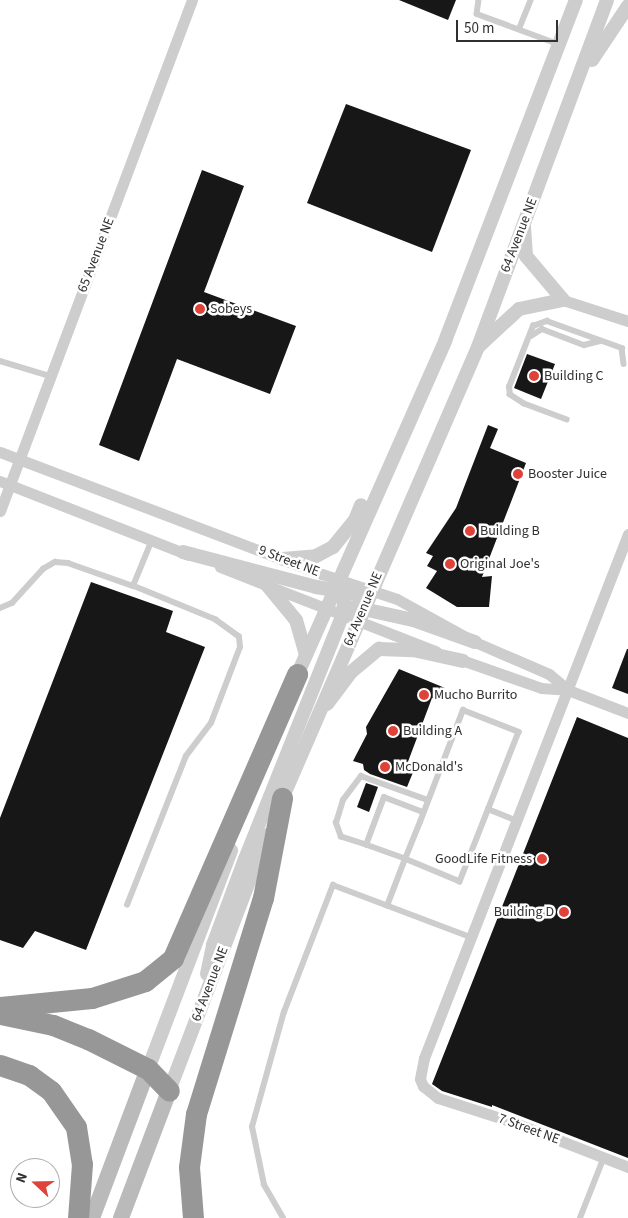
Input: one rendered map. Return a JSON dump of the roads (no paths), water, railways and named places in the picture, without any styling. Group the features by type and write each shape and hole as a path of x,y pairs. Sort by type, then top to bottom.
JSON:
{"highway":[{"path":"0,1007 92,998 145,981 173,958 297,674"},
{"path":"193,1218 189,1167 196,1114 263,898 282,798"},
{"path":"0,1014 53,1025 148,1069 169,1092"},
{"path":"0,1065 29,1075 51,1091 76,1127 82,1164 78,1218"}],"main road":[{"name":"64 Avenue NE","path":"92,1218 148,1069"},
{"name":"64 Avenue NE","path":"120,1218 169,1092"}],"street":[{"name":"65 Avenue NE","path":"0,511 5,482 19,459 192,0"},
{"path":"568,0 568,17"},
{"name":"64 Avenue NE","path":"148,1069 297,674 326,607 341,596 424,386 445,341 576,0"},
{"name":"64 Avenue NE","path":"169,1092 310,727 478,347 607,0"},
{"path":"576,87 615,22 628,6"},
{"path":"524,222 526,256 563,300"},
{"path":"478,347 520,308 563,300 628,321"},
{"path":"283,559 323,553 345,534 355,520 403,410 424,386"},
{"name":"9 Street NE","path":"0,452 283,559 341,596"},
{"path":"5,482 326,607"},
{"path":"472,938 628,534"},
{"path":"183,552 341,596 358,594 371,589 410,605 475,642"},
{"path":"267,585 296,620 306,654"},
{"path":"341,596 360,614 463,661 541,688 568,690 628,713"},
{"path":"198,1016 213,946 341,596"},
{"path":"360,614 413,620 475,642 549,674 568,690"},
{"path":"310,727 350,673 379,650 413,650 463,661"},
{"name":"7 Street NE","path":"472,938 421,1067 420,1078 429,1093 628,1167"}],"lane":[{"path":"479,0 477,14 558,44"},
{"path":"519,29 531,0"},
{"path":"567,420 524,404 510,395 509,386 533,326 547,321 622,348 624,364"},
{"path":"528,340 542,329 584,344 600,341"},
{"path":"0,361 50,376"},
{"path":"133,586 152,540"},
{"path":"0,608 12,603 43,569 55,562 70,564 133,586 216,620 239,637 240,647 212,723 186,756 127,905"},
{"path":"387,906 405,859 423,812 428,800 463,710 519,732 460,882 405,859 341,837 336,823 343,800 361,776 428,800"},
{"path":"366,845 384,797 423,812"},
{"path":"488,809 518,821"},
{"path":"283,1218 264,1185 252,1127 284,1011 333,885 472,938"},
{"path":"580,1218 604,1157"}],"place":[{"name":"Sobeys","path":"200,309"},
{"name":"Building C","path":"534,376"},
{"name":"Booster Juice","path":"518,474"},
{"name":"Building B","path":"470,531"},
{"name":"Original Joe's","path":"450,564"},
{"name":"Mucho Burrito","path":"424,695"},
{"name":"Building A","path":"393,731"},
{"name":"McDonald's","path":"385,767"},
{"name":"GoodLife Fitness","path":"542,859"},
{"name":"Building D","path":"564,912"}]}
